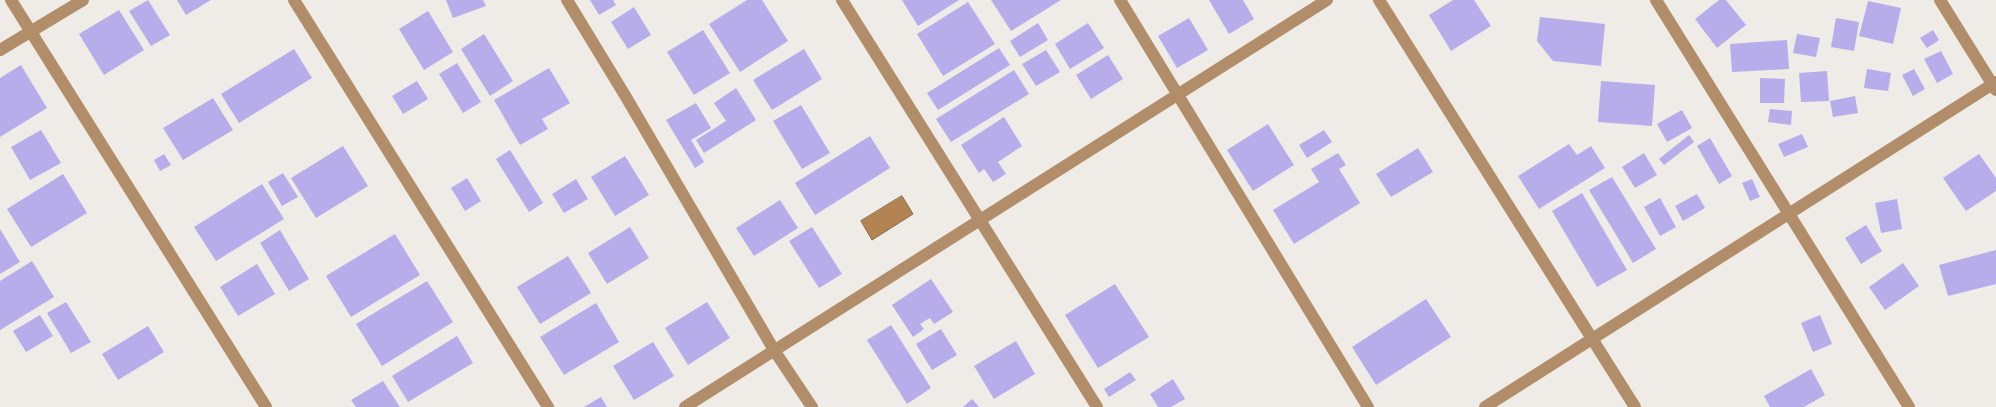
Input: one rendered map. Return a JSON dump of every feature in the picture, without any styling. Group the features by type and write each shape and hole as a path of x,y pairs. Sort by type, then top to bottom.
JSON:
{"street":[{"path":"11,0 266,407"},
{"path":"0,50 83,0"},
{"path":"294,0 548,407"},
{"path":"567,0 774,350 812,407"},
{"path":"842,0 1098,407"},
{"path":"1120,0 1368,407"},
{"path":"686,407 1327,0"},
{"path":"1379,0 1635,407"},
{"path":"1656,0 1909,407"},
{"path":"1485,407 1995,85 1940,0"}],"shaded area":[{"path":"902,196 913,214 872,240 861,221"}],"building":[{"path":"148,0 170,35 151,46 129,11"},
{"path":"177,0 211,0 186,15"},
{"path":"446,0 483,0 486,6 453,18"},
{"path":"590,0 613,0 616,5 599,15"},
{"path":"747,0 762,0 788,41 740,72 709,24"},
{"path":"902,0 959,0 918,26"},
{"path":"991,0 1061,0 1011,31"},
{"path":"1209,0 1243,0 1254,19 1229,34"},
{"path":"1453,0 1474,0 1491,26 1451,51 1429,15"},
{"path":"1719,0 1726,0 1746,25 1717,48 1695,19"},
{"path":"1868,1 1901,8 1893,44 1859,36"},
{"path":"968,2 995,44 943,76 917,34"},
{"path":"634,7 651,35 628,49 611,22"},
{"path":"119,10 144,50 104,75 79,34"},
{"path":"428,11 453,52 424,70 399,29"},
{"path":"1540,17 1605,24 1601,66 1553,61 1537,41"},
{"path":"1189,18 1208,50 1177,68 1158,36"},
{"path":"1836,18 1859,22 1854,51 1831,47"},
{"path":"1038,23 1048,40 1020,57 1010,41"},
{"path":"1088,23 1104,48 1070,69 1055,44"},
{"path":"703,30 730,73 694,95 667,52"},
{"path":"1933,30 1939,40 1927,48 1920,38"},
{"path":"484,34 513,81 490,96 461,49"},
{"path":"1797,34 1820,38 1816,57 1793,53"},
{"path":"1787,40 1789,69 1732,72 1730,44"},
{"path":"999,48 1010,65 938,110 927,93"},
{"path":"294,49 312,78 239,123 221,94"},
{"path":"804,49 822,79 772,110 753,80"},
{"path":"1046,50 1060,72 1036,86 1022,64"},
{"path":"1941,51 1953,74 1937,83 1924,59"},
{"path":"1108,55 1123,79 1091,99 1076,75"},
{"path":"457,63 481,102 463,113 439,74"},
{"path":"21,65 47,108 0,137 0,78"},
{"path":"549,68 570,103 542,119 548,129 520,145 494,100"},
{"path":"1867,69 1891,73 1888,91 1864,88"},
{"path":"1914,69 1925,89 1913,96 1902,75"},
{"path":"1014,70 1029,94 951,142 936,119"},
{"path":"1827,71 1829,101 1801,102 1799,73"},
{"path":"1760,78 1785,79 1784,103 1760,103"},
{"path":"417,81 428,99 403,114 392,96"},
{"path":"1601,81 1655,85 1652,126 1598,122"},
{"path":"736,88 756,120 704,153 696,140 726,121 714,103"},
{"path":"1855,96 1858,113 1833,117 1830,101"},
{"path":"213,98 233,130 183,160 163,128"},
{"path":"696,103 711,128 691,140 704,162 695,168 666,120"},
{"path":"801,105 830,153 802,169 773,121"},
{"path":"1770,109 1792,111 1791,125 1768,122"},
{"path":"1682,110 1692,128 1667,142 1657,124"},
{"path":"1004,117 1022,146 998,162 1006,174 993,182 984,169 979,173 961,145"},
{"path":"1268,124 1294,165 1253,191 1227,150"},
{"path":"41,130 61,163 30,180 11,147"},
{"path":"1324,130 1332,142 1307,158 1299,145"},
{"path":"1802,134 1808,147 1784,157 1778,144"},
{"path":"1689,135 1694,142 1664,165 1659,159"},
{"path":"870,136 890,168 815,215 795,183"},
{"path":"1710,138 1732,176 1719,184 1697,146"},
{"path":"1569,144 1577,155 1591,146 1605,168 1539,209 1518,176"},
{"path":"343,146 368,186 316,218 291,178"},
{"path":"1418,148 1433,172 1391,197 1376,174"},
{"path":"510,150 543,203 529,212 496,159"},
{"path":"1338,153 1346,165 1339,169 1360,203 1294,244 1273,210 1319,182 1311,169"},
{"path":"1644,153 1657,175 1635,188 1622,167"},
{"path":"164,154 171,165 160,171 154,160"},
{"path":"1979,154 1996,178 1996,191 1966,211 1943,178"},
{"path":"625,156 649,195 615,216 591,177"},
{"path":"283,173 298,197 282,206 268,182"},
{"path":"63,174 87,213 31,247 7,209"},
{"path":"1612,177 1656,249 1633,263 1589,190"},
{"path":"467,178 481,201 465,211 451,188"},
{"path":"576,179 588,199 564,213 552,194"},
{"path":"1752,179 1760,197 1750,201 1742,183"},
{"path":"262,184 284,219 216,261 194,227"},
{"path":"1582,193 1627,270 1597,287 1552,211"},
{"path":"1697,194 1705,208 1683,221 1675,206"},
{"path":"1660,198 1676,227 1660,236 1644,207"},
{"path":"1897,199 1902,229 1881,233 1875,203"},
{"path":"780,200 798,228 754,256 736,228"},
{"path":"1866,225 1882,251 1861,264 1845,238"},
{"path":"630,227 649,258 607,284 588,253"},
{"path":"812,227 842,274 819,288 789,241"},
{"path":"0,229 20,262 0,274"},
{"path":"280,230 309,279 289,291 260,243"},
{"path":"395,234 420,275 351,317 326,276"},
{"path":"1996,250 1996,284 1948,296 1939,265"},
{"path":"568,256 591,293 540,324 517,287"},
{"path":"32,261 54,297 0,330 0,281"},
{"path":"1903,263 1919,286 1885,310 1869,287"},
{"path":"257,264 275,294 238,316 220,287"},
{"path":"931,279 953,312 934,324 930,318 920,324 924,329 913,337 892,305"},
{"path":"427,281 453,322 382,366 356,324"},
{"path":"1115,284 1149,337 1098,368 1065,315"},
{"path":"1426,299 1451,337 1376,385 1352,347"},
{"path":"66,302 91,342 71,353 47,313"},
{"path":"707,302 730,338 688,365 665,328"},
{"path":"596,303 619,342 564,375 540,337"},
{"path":"40,315 53,336 26,352 13,331"},
{"path":"1820,315 1832,344 1813,352 1801,323"},
{"path":"891,325 931,388 907,404 867,340"},
{"path":"148,326 164,352 118,380 102,354"},
{"path":"941,329 957,355 932,370 916,344"},
{"path":"457,336 473,363 408,402 392,376"},
{"path":"1016,341 1035,374 994,399 974,366"},
{"path":"653,342 674,376 634,400 613,366"},
{"path":"1811,369 1825,395 1804,407 1770,407 1764,396"},
{"path":"1130,372 1136,380 1109,397 1104,389"},
{"path":"1173,379 1185,399 1171,407 1158,407 1150,394"},
{"path":"383,381 400,407 356,407 351,400"},
{"path":"601,397 607,407 584,407"},
{"path":"972,399 979,407 963,407"}]}
